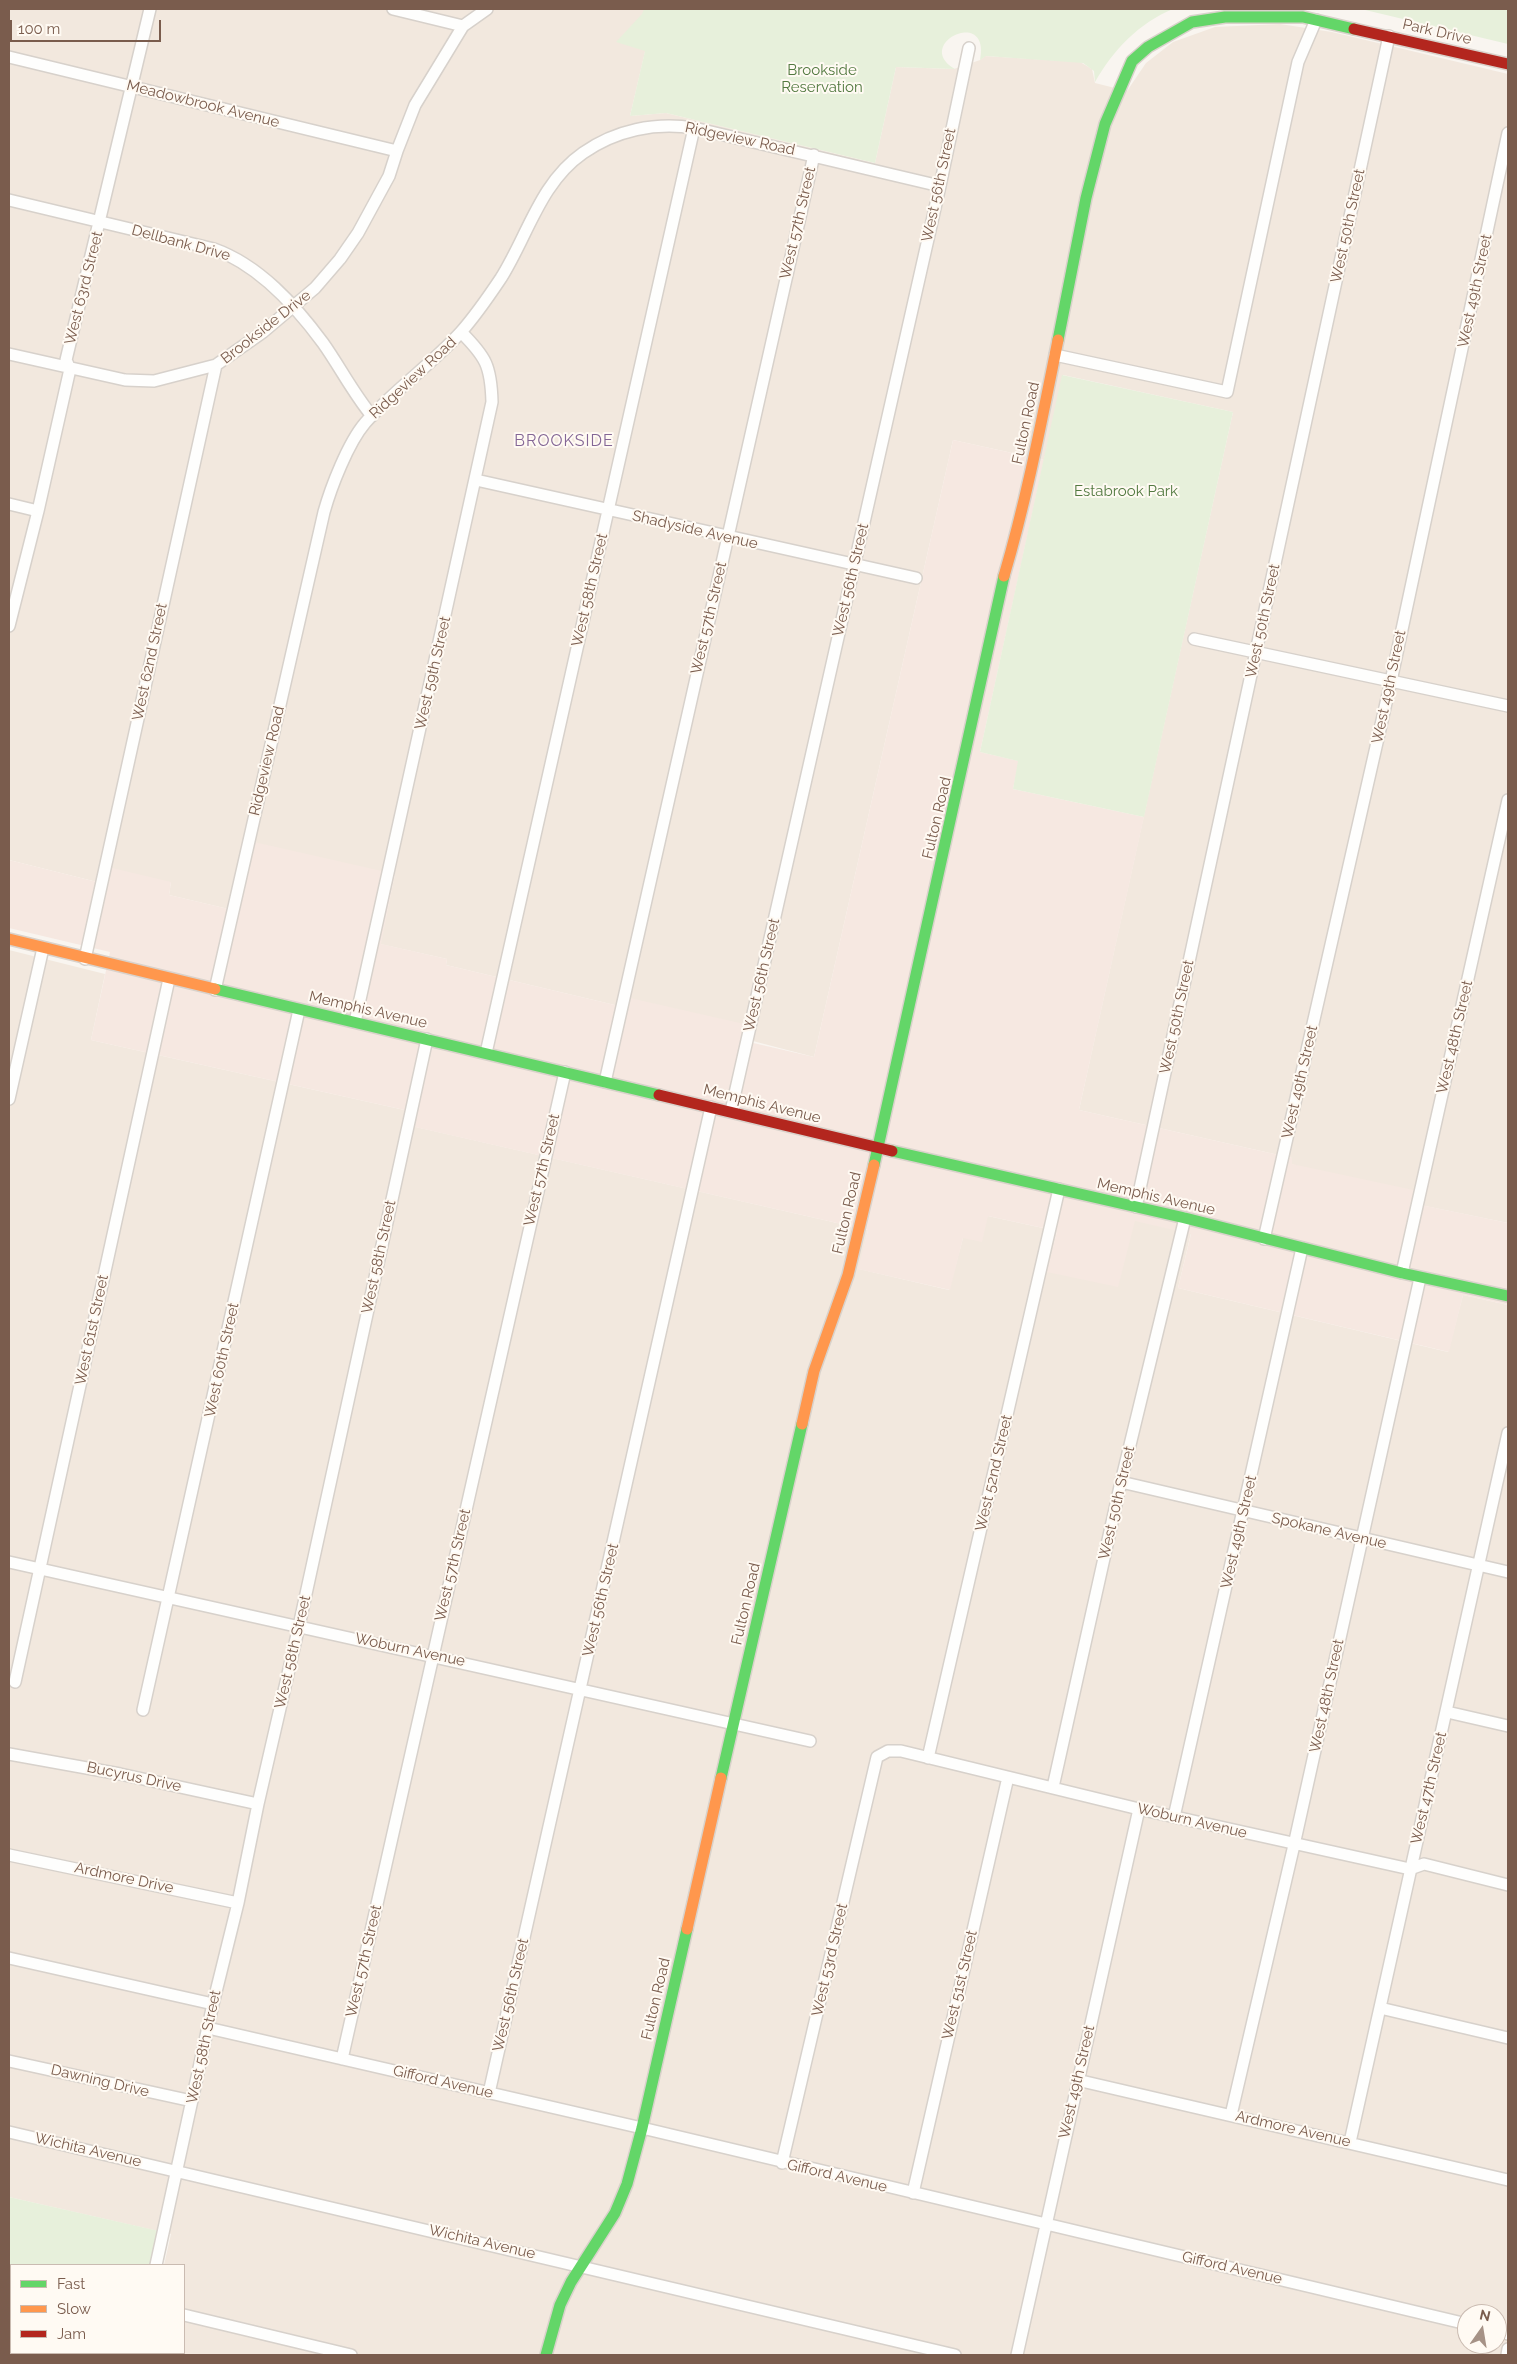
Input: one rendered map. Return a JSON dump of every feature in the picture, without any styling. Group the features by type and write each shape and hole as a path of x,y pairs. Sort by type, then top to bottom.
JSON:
{"main road":[{"name":"Park Drive","path":"1132,61 1148,47 1192,22 1225,17 1264,16 1303,17 1508,64"},
{"name":"Fulton Road","path":"546,2355 557,2311 582,2266 615,2214 628,2184 814,1371 848,1275 878,1147 976,711 1001,587 1015,540 1040,431 1086,198 1105,124 1132,61"},
{"name":"Memphis Avenue","path":"9,939 299,1010 1185,1218 1420,1278 1508,1296"}],"street":[{"name":"West 63rd Street","path":"9,626 38,511 70,369 66,360 150,9"},
{"path":"393,9 463,26"},
{"name":"Brookside Drive","path":"9,354 125,380 154,381 216,364 294,308 322,281 358,233 389,176 415,105 463,26 487,9"},
{"path":"1055,355 1227,392 1298,62 1316,20"},
{"name":"West 50th Street","path":"1136,1207 1389,36"},
{"name":"West 56th Street","path":"731,1111 940,186 969,48"},
{"name":"Meadowbrook Avenue","path":"9,57 397,150"},
{"name":"Ridgeview Road","path":"215,990 324,512 339,470 364,424 461,332 501,278 536,209 551,184 566,166 583,152 625,132 649,126 669,125 694,128 814,155 940,186"},
{"name":"West 58th Street","path":"486,1053 694,128"},
{"name":"West 49th Street","path":"1264,1239 1391,681 1508,133"},
{"name":"West 57th Street","path":"605,1082 814,155"},
{"name":"Dellbank Drive","path":"9,200 214,249 234,256 264,279 294,308 323,344 342,375 372,416"},
{"name":"West 59th Street","path":"355,1022 492,402 491,376 478,349 461,332"},
{"name":"West 62nd Street","path":"85,959 216,364"},
{"name":"Shadyside Avenue","path":"476,480 916,578"},
{"path":"9,504 38,511"},
{"path":"1194,639 1508,706"},
{"name":"West 48th Street","path":"1402,1273 1508,800"},
{"path":"9,1099 43,948"},
{"name":"West 61st Street","path":"15,1682 169,979"},
{"name":"West 60th Street","path":"143,1710 299,1010"},
{"name":"West 58th Street","path":"156,2264 212,2004 238,1903 258,1804 299,1626 427,1039"},
{"name":"West 57th Street","path":"342,2059 565,1072"},
{"name":"West 56th Street","path":"489,2093 711,1107"},
{"name":"West 52nd Street","path":"928,1758 1059,1189"},
{"name":"West 50th Street","path":"1053,1788 1121,1482 1185,1218"},
{"name":"West 49th Street","path":"1174,1817 1302,1248"},
{"name":"West 48th Street","path":"1231,2115 1294,1845 1420,1278"},
{"name":"West 47th Street","path":"1350,2142 1508,1434"},
{"name":"Spokane Avenue","path":"1121,1482 1508,1572"},
{"name":"Woburn Avenue","path":"9,1562 169,1599 581,1688 810,1741"},
{"path":"1446,1712 1508,1726"},
{"name":"Woburn Avenue","path":"877,1758 888,1751 901,1751 1294,1845 1410,1870 1424,1864 1508,1885"},
{"name":"Bucyrus Drive","path":"9,1754 102,1770 258,1804"},
{"name":"West 53rd Street","path":"782,2163 877,1758"},
{"name":"West 51st Street","path":"913,2193 1008,1777"},
{"name":"West 49th Street","path":"1017,2355 1139,1809"},
{"name":"Ardmore Drive","path":"9,1855 238,1903"},
{"path":"9,1958 212,2004"},
{"path":"1380,2008 1508,2038"},
{"name":"Gifford Avenue","path":"208,2028 642,2128 782,2163 1457,2322"},
{"name":"Dawning Drive","path":"9,2061 192,2102"},
{"name":"Ardmore Avenue","path":"1077,2080 1508,2180"},
{"name":"Wichita Avenue","path":"9,2132 177,2170 955,2355"},
{"path":"185,2315 351,2355"},
{"path":"1507,2355 1508,2349"}],"shaded area":[{"path":"9,9 655,9 630,116 666,113 875,163 896,67 954,69 980,60 985,56 1080,62 1092,69 1095,83 1127,91 1146,63 1173,42 1215,27 1280,24 1332,32 1508,74 1508,1223 1415,1204 1291,1164 1292,1158 1079,1110 1233,412 1063,375 1044,460 953,440 814,1057 619,1006 446,965 447,959 380,944 395,874 237,911 169,895 171,882 105,884 9,860"},
{"path":"953,440 1044,460 980,752 1019,761 1013,789 1144,817 1079,1110 1292,1158 1292,1164 1418,1191 1416,1204 1508,1223 1508,1305 1463,1295 1449,1352 1178,1288 1191,1234 1135,1221 1118,1287 1047,1272 1057,1231 988,1216 982,1242 963,1238 950,1290 858,1269 868,1230 415,1127 418,1113 91,1040 110,952 9,928 9,860 105,884 108,867 171,882 169,895 237,911 254,842 395,874 381,944 447,959 446,965 619,1006 621,996 753,1026 749,1042 814,1057"},
{"path":"9,950 105,974 91,1040 418,1113 416,1127 868,1230 859,1269 949,1290 963,1238 988,1216 1057,1231 1048,1272 1135,1220 1191,1233 1178,1288 1448,1352 1463,1295 1508,1305 1508,2355 143,2355 185,2354 185,2264 164,2264 171,2234 9,2197"}],"green space":[{"name":"Brookside Reservation","path":"644,9 1173,9 1149,22 1128,39 1110,59 1095,82 1094,71 1083,63 986,56 980,60 980,44 975,35 966,33 956,35 947,41 942,49 944,59 955,69 896,67 875,163 666,113 630,116 645,51 616,42 642,14"},
{"path":"1361,9 1508,9 1508,44"},
{"name":"Estabrook Park","path":"1062,375 1233,412 1144,817 1013,789 1018,761 980,752"},
{"path":"9,2197 159,2231 151,2264 10,2264 10,2354 131,2355 9,2355"}],"traffic: fast":[{"path":"1058,340 1086,198 1105,124 1132,61 1148,47 1192,22 1225,17 1303,17 1354,29"},
{"path":"874,1165 1004,576"},
{"path":"215,989 659,1095"},
{"path":"892,1151 1185,1218 1402,1273 1508,1296"},
{"path":"721,1778 802,1424"},
{"path":"546,2355 560,2305 571,2282 615,2213 627,2184 642,2128 687,1929"}],"traffic: slow":[{"path":"1004,576 1027,488 1058,340"},
{"path":"9,939 215,989"},
{"path":"802,1424 814,1371 848,1275 874,1165"},
{"path":"687,1929 721,1778"}],"traffic: jam":[{"path":"1354,29 1508,64"},
{"path":"659,1095 892,1151"}],"district":[{"name":"BROOKSIDE","path":"564,441"}]}
